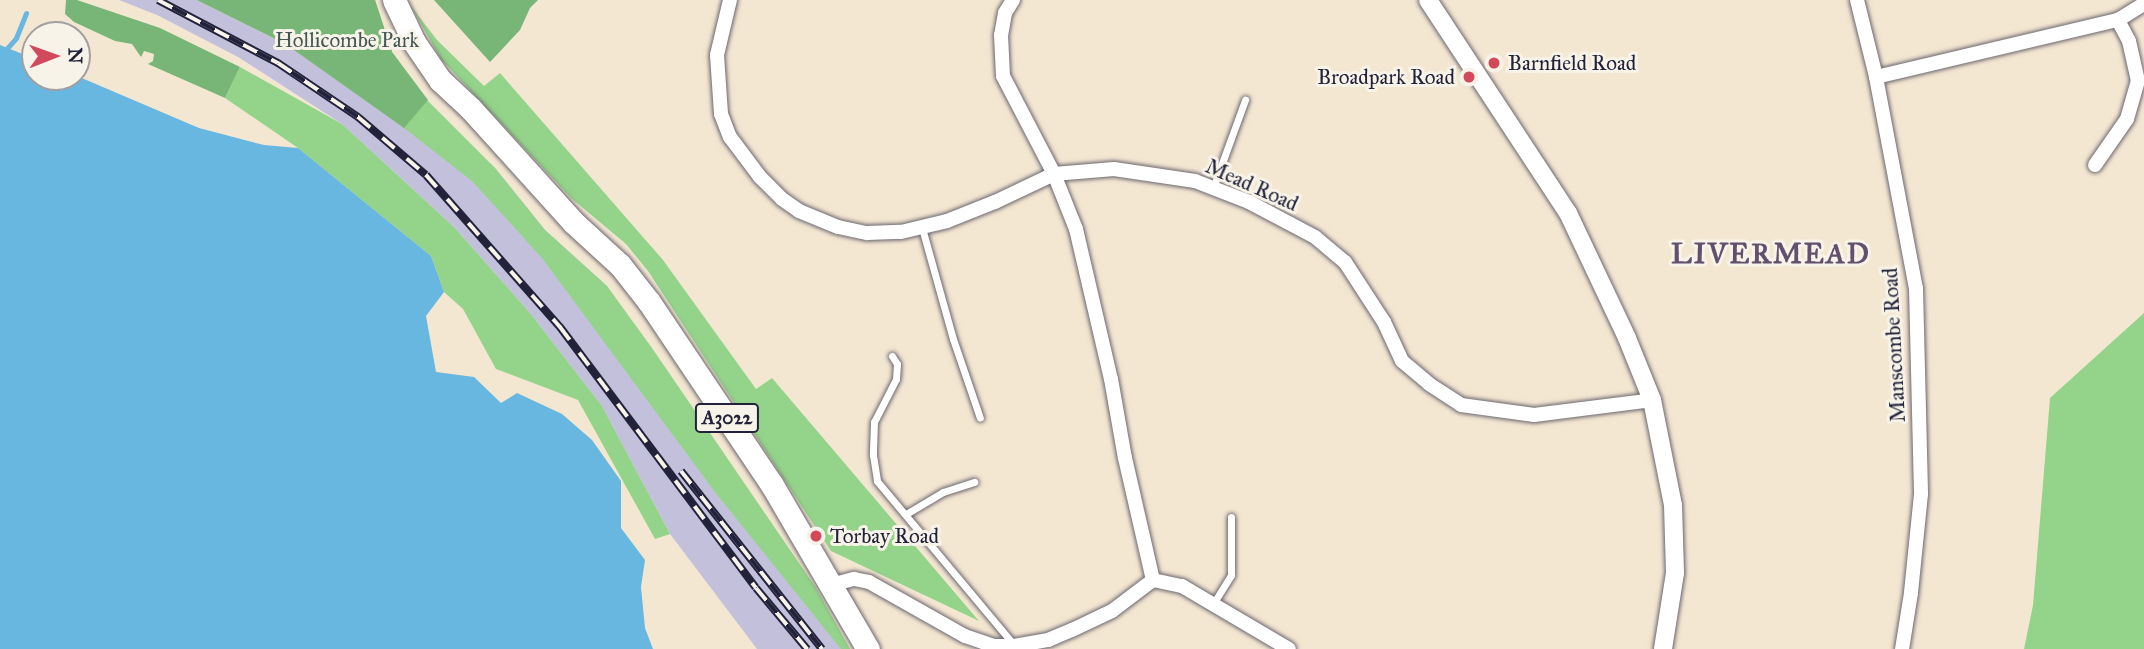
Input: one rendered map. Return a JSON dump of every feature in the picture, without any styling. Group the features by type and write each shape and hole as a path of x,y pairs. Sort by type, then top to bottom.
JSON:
{"main road":[{"name":"A3022","path":"394,0 414,42 440,80 471,109 565,215 620,265 649,302 772,485 868,649"}],"street":[{"name":"Mead Road","path":"730,0 717,55 721,114 730,137 760,177 782,200 799,211 838,227 867,233 922,227 995,202 1054,174 1114,169 1195,181 1249,202 1306,232 1345,262 1384,323 1402,361 1429,384 1461,405 1534,415 1652,400"},
{"path":"1013,0 1005,13 1001,35 1003,76 1054,174 1076,229 1153,580"},
{"path":"1429,0 1568,213 1627,338 1652,400 1673,519 1675,573 1663,649"},
{"name":"Manscombe Road","path":"1857,0 1876,77 1916,288 1920,494 1911,593 1902,649"},
{"path":"1876,77 2118,20 2144,4"},
{"path":"2095,164 2127,119 2138,81 2129,41 2118,20"},
{"path":"831,585 854,579 869,582 965,636 995,646 1014,646 1048,640 1072,630 1112,611 1153,580 1182,586 1289,649"}],"lane":[{"path":"1213,188 1245,100"},
{"path":"922,227 953,339 980,418"},
{"path":"892,356 897,364 895,379 874,422 874,470 882,489 906,514 1014,646"},
{"path":"906,514 943,492 974,482"},
{"path":"1213,604 1231,575 1231,517"}],"shaded area":[{"path":"119,0 197,0 284,43 404,127 464,140 495,168 545,230 607,286 816,588 850,649 757,649 670,534 602,406 530,313 455,228 342,124 238,57 157,15"}],"green space":[{"path":"66,0 77,0 160,28 240,67 225,98 148,64 153,61 154,54 144,51 141,57 132,44 115,41 91,30 91,21 73,21 65,14"},
{"path":"197,0 375,0 392,52 427,100 495,168 545,230 607,286 816,588 850,649 841,649 715,492 542,258 472,181 358,92 284,43"},
{"name":"Hollicombe Park","path":"197,0 375,0 392,52 428,100 404,128 284,43"},
{"path":"434,0 538,0 530,8 520,30 490,62"},
{"path":"411,6 437,40 484,86 500,73 663,260 756,389 772,378 979,621 831,551 648,271 626,244 571,198 441,59"},
{"path":"240,67 342,124 455,228 530,313 602,406 670,534 655,539 578,400 496,369 463,309 444,292 431,256 298,148 225,98"},
{"path":"2144,313 2144,649 2024,649 2033,605 2050,398"}],"water":[{"path":"0,45 21,53 21,91 91,91 91,82 199,128 264,145 298,148 431,256 444,292 426,316 436,372 474,377 501,403 517,393 562,414 592,440 621,481 621,528 645,560 641,587 645,628 653,649 0,649"}],"waterway":[{"path":"0,56 16,38 26,13"}],"railway":[{"path":"158,0 278,63 358,117 426,175 560,327 756,588 807,649"},
{"path":"681,471 822,649"}],"place":[{"name":"Barnfield Road","path":"1494,63"},
{"name":"Broadpark Road","path":"1469,77"},
{"name":"Torbay Road","path":"816,536"}],"district":[{"name":"LIVERMEAD","path":"1771,254"}]}
